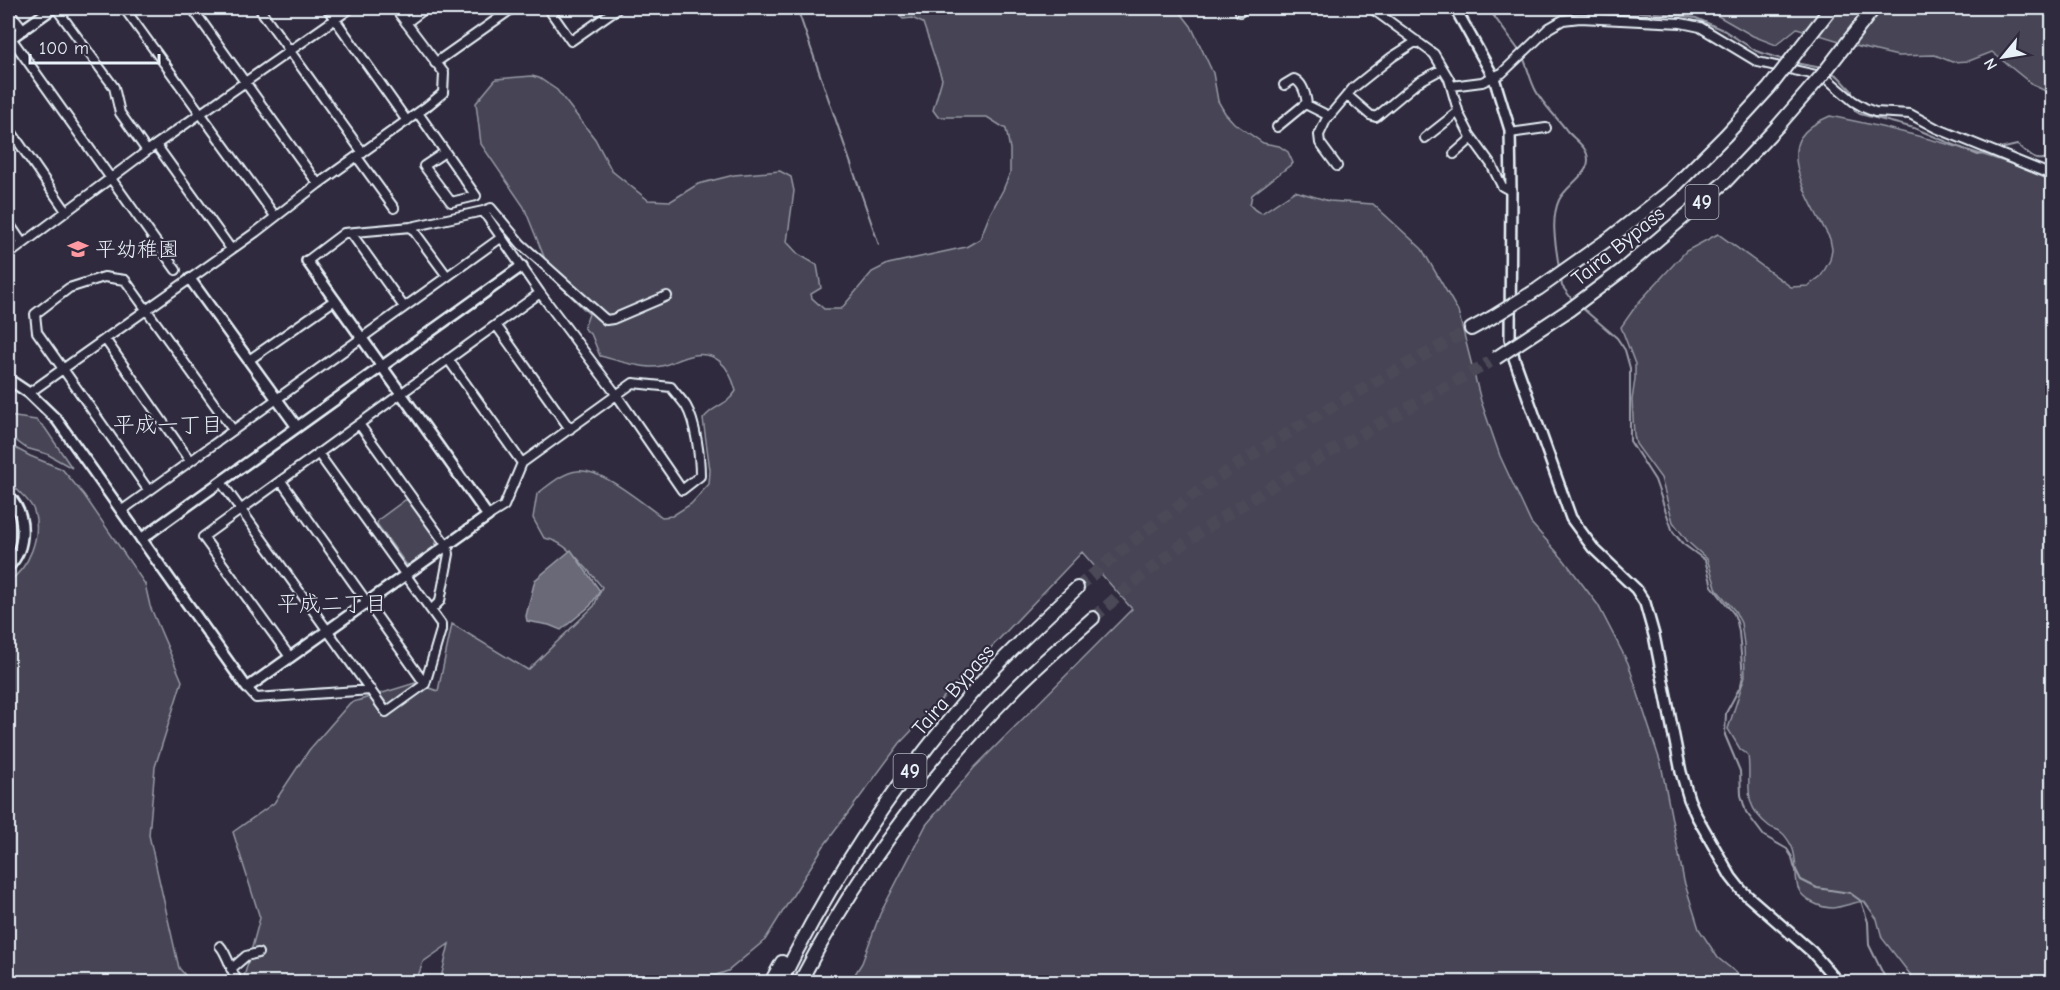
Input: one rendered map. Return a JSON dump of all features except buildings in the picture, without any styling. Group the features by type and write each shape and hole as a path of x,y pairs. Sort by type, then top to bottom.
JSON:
{"highway":[{"name":"Taira Bypass","path":"1471,329 1570,268 1671,190 1725,136 1789,64 1831,8"},
{"name":"Taira Bypass","path":"1493,360 1561,316 1621,271 1725,182 1829,67 1874,8"},
{"name":"Taira Bypass","path":"781,982 836,880 867,831 911,770 987,677 1077,588"},
{"name":"49","path":"800,982 857,886 911,809 981,726 1036,668 1093,618"},
{"path":"771,982 838,868 871,820 911,770"},
{"path":"809,982 857,886"}],"street":[{"path":"147,151 120,113 114,87 54,8 9,39 176,270"},
{"path":"124,8 275,216"},
{"path":"192,8 318,184"},
{"path":"259,8 290,50 394,208"},
{"path":"327,8 407,121"},
{"path":"8,255 147,151 351,8"},
{"path":"29,393 190,279 443,93 444,73 395,8"},
{"path":"406,23 426,8"},
{"path":"435,63 513,8"},
{"path":"548,8 571,41 605,11 618,8"},
{"path":"1371,8 1432,51 1451,86 1458,112 1472,138 1491,164 1502,186 1511,191"},
{"path":"1455,8 1493,77 1510,133 1510,338 1514,358 1571,518 1593,548 1636,589 1645,603 1654,635 1681,772 1689,799 1731,877 1742,891 1812,952 1838,982"},
{"path":"8,10 24,30"},
{"path":"1451,86 1474,84 1507,69 1549,28 1563,20 1580,18 1681,23 1700,27 1757,62 1824,77 1865,108 1910,114 1936,128 2052,175"},
{"path":"1337,165 1320,143 1319,138 1329,116 1347,95 1372,72 1417,40"},
{"path":"1347,95 1370,115 1376,117 1418,82 1442,69"},
{"path":"1284,85 1294,79 1299,81 1306,96 1307,105"},
{"path":"1277,127 1303,105 1329,116"},
{"path":"1425,138 1458,112"},
{"path":"418,113 476,196 451,202 424,166 445,152"},
{"path":"8,127 66,211"},
{"path":"1510,133 1546,128"},
{"path":"1454,154 1472,138"},
{"path":"157,146 231,249"},
{"path":"488,516 307,261 344,233 411,227 491,208 521,244 606,320 666,296"},
{"path":"247,687 504,506 522,463 616,394 633,383 671,387 686,407 691,418 700,461 700,476 682,490 616,394 540,293 483,211"},
{"path":"8,222 23,244"},
{"path":"411,227 447,276"},
{"path":"351,233 404,306"},
{"path":"121,512 502,237"},
{"path":"141,539 522,266"},
{"path":"148,491 37,332 35,314 69,288 104,277 125,280 233,430"},
{"path":"190,279 297,427"},
{"path":"290,657 203,537 540,293"},
{"path":"249,360 335,300"},
{"path":"495,325 570,429"},
{"path":"105,339 190,461"},
{"path":"448,359 522,463"},
{"path":"8,379 29,393 57,420 255,698 371,690"},
{"path":"359,424 447,546 449,554 440,601 431,610"},
{"path":"221,482 386,712 425,684 441,624 318,453"},
{"path":"280,481 425,684"},
{"path":"8,495 21,519 22,538 15,560 8,567"},
{"path":"220,946 238,982"},
{"path":"231,969 246,956 258,953"}],"shaded area":[{"path":"892,8 1177,8 1191,26 1213,73 1218,101 1225,113 1234,123 1263,143 1279,146 1288,152 1293,163 1252,195 1250,205 1255,210 1262,213 1295,191 1329,201 1373,204 1422,249 1458,311 1481,401 1500,456 1531,523 1564,560 1598,605 1628,663 1661,764 1684,881 1699,929 1718,958 1748,982 850,982 862,963 880,914 926,825 974,768 1132,609 1082,552 900,743 823,847 765,940 728,971 696,982 440,982 449,944 423,962 416,982 248,982 244,977 260,918 233,832 274,803 309,750 350,703 415,683 438,691 452,624 528,670 594,606 602,587 569,550 553,540 544,538 533,518 537,494 566,474 587,471 609,480 662,517 672,516 691,504 709,484 710,470 703,419 736,391 725,366 713,357 696,355 665,365 650,367 600,356 592,336 584,328 589,314 553,279 524,207 481,144 476,103 496,79 532,76 539,78 557,90 595,139 612,171 648,200 671,201 698,184 734,175 780,171 791,177 794,191 787,242 798,254 817,265 821,288 811,294 812,298 824,309 841,309 872,272 888,264 966,247 980,239 1010,173 1010,149 1006,129 987,117 938,117 933,110 942,79 923,23 912,18 903,19"},
{"path":"1704,8 2052,8 2052,94 2033,85 1992,52 1969,61 1952,62 1935,55 1898,56 1797,28 1776,45 1753,36"},
{"path":"1830,116 1942,143 1998,159 2052,179 2052,982 1916,982 1882,938 1877,919 1864,901 1828,908 1812,903 1800,892 1792,847 1783,833 1769,826 1754,809 1749,793 1748,755 1740,749 1728,729 1745,676 1741,623 1735,611 1717,590 1707,559 1688,542 1673,522 1661,478 1636,444 1632,400 1635,364 1621,327 1638,303 1686,251 1718,234 1791,287 1808,286 1821,276 1830,260 1832,249 1830,239 1804,190 1796,162 1796,149 1800,138 1806,131 1817,122"},
{"path":"8,416 36,420 45,428 72,468 47,454 26,448 15,440 8,439"},
{"path":"8,444 62,469 84,495 145,584 150,606 182,681 155,767 149,835 179,968 191,982 8,982 8,582 28,560 35,541 36,521 32,506 8,477 6,465"},
{"path":"408,500 437,540 435,546 411,565 406,564 377,524 378,520"}],"water":[{"path":"571,550 600,591 590,606 561,630 527,621 526,616 535,580"}],"waterway":[{"path":"797,8 879,245"},
{"path":"1488,8 1520,52"},
{"path":"1551,8 1558,11 1600,10 1671,14 1696,18 1725,31 1756,51 1784,60"},
{"path":"1523,57 1539,96 1583,147 1588,160 1581,176 1562,195 1556,208 1554,233 1559,268"},
{"path":"1795,63 1822,68"},
{"path":"1830,72 1838,76 1852,91 1852,98"},
{"path":"1852,103 1855,111 1860,114 1914,128 1978,155 1988,153"},
{"path":"1996,150 2017,145 2036,159 2052,156"},
{"path":"1561,279 1562,286 1574,302"},
{"path":"1581,307 1617,338 1625,350 1630,368 1630,441 1655,480 1673,532 1683,544 1705,560 1712,586 1734,614 1737,622 1743,676 1741,685 1726,713 1725,735 1740,771 1741,795 1746,812 1764,836 1787,849 1801,880 1817,888 1850,893 1861,901 1868,922 1869,945 1887,982"}],"tunnel":[{"path":"1077,588 1155,524 1237,465 1323,412 1471,329"},
{"path":"1093,618 1169,554 1232,511 1490,362"}],"place":[{"name":"平幼稚園","path":"78,249"}],"district":[{"name":"平成一丁目","path":"168,424"},
{"name":"平成二丁目","path":"332,603"}]}
